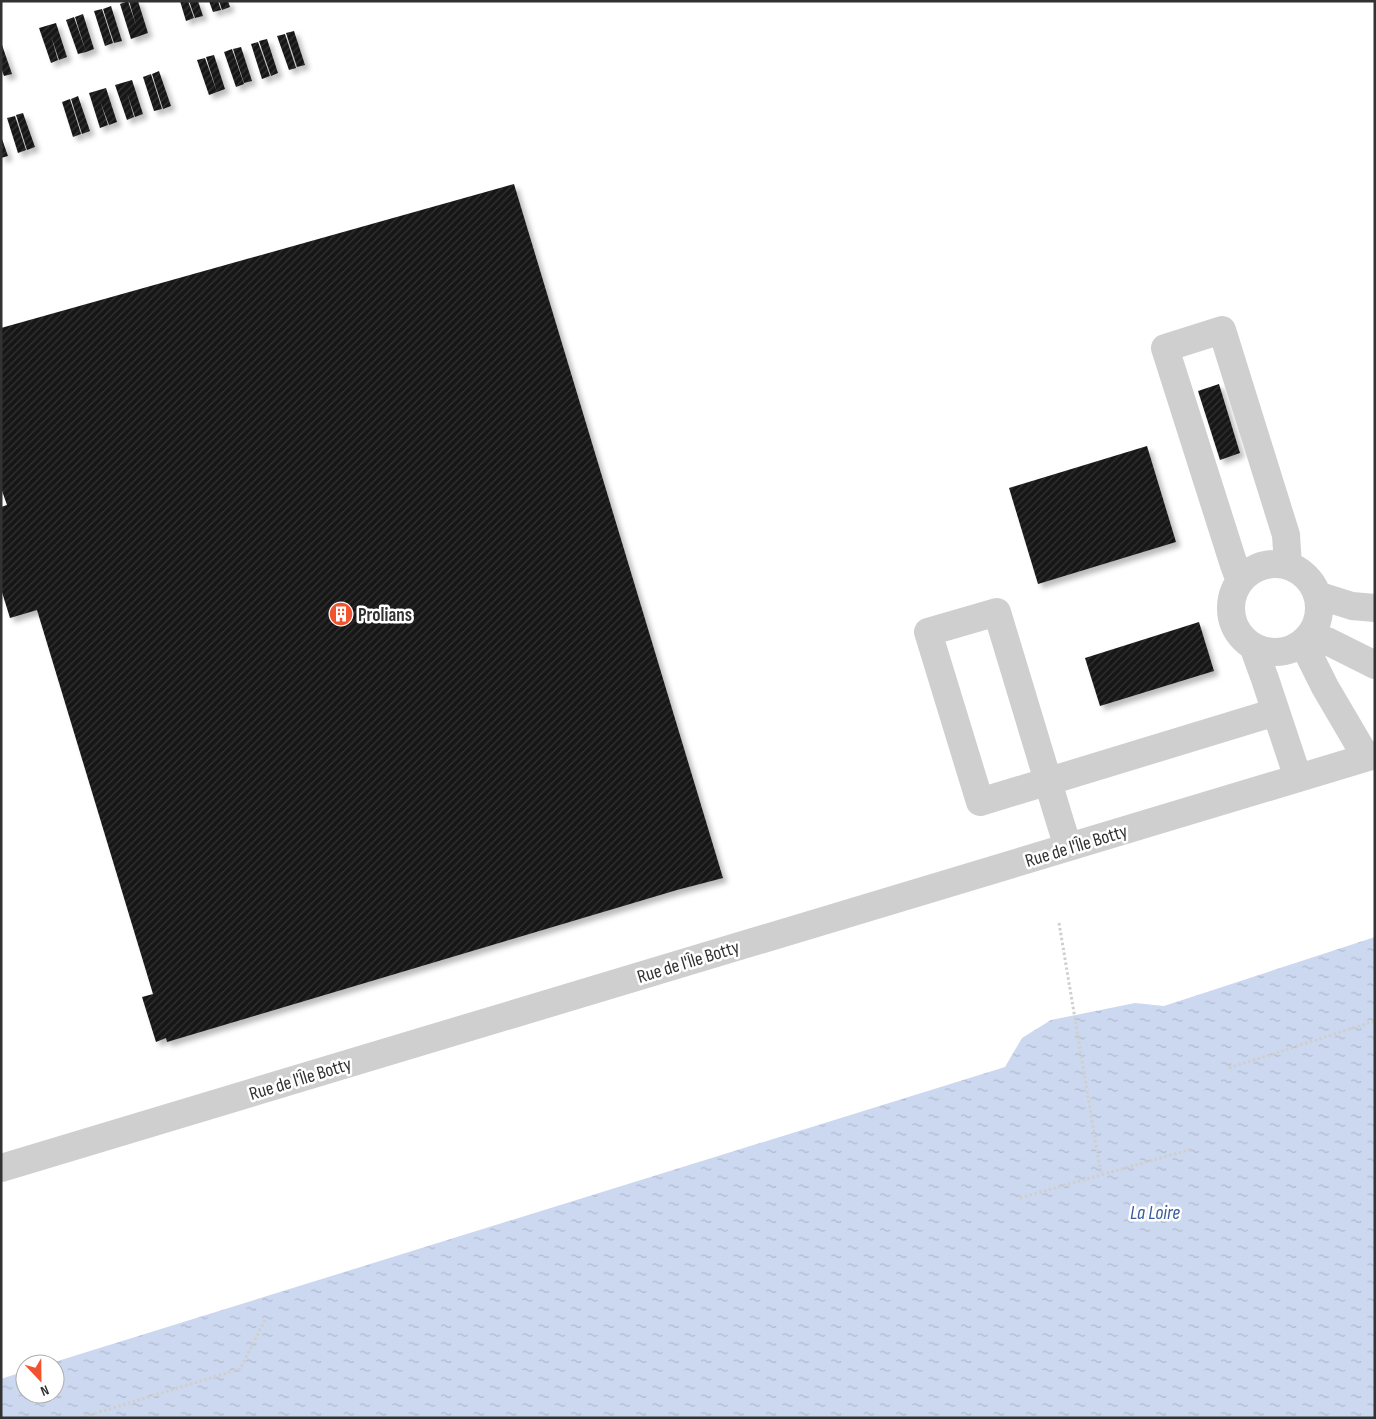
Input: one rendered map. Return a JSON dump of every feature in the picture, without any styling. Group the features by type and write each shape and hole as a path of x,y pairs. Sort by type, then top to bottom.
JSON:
{"street":[{"path":"1240,581 1165,348 1222,330 1286,535 1288,566"},
{"path":"1275,564 1288,566 1301,572 1311,582 1317,595 1320,609 1317,622 1306,639 1291,649 1278,652 1265,651 1253,646 1241,636 1234,623 1231,609 1234,594 1240,581 1250,572 1262,566 1275,564"},
{"path":"1317,595 1352,606 1375,608"},
{"path":"1068,847 1048,781 997,612 928,632 980,802 1048,781 1276,712"},
{"path":"1306,639 1329,642 1375,665"},
{"path":"1306,639 1325,687 1370,756"},
{"path":"1253,646 1298,778"},
{"name":"Rue de l'Île Botty","path":"1,1168 1370,756"}],"path":[{"path":"1059,923 1100,1174"},
{"path":"1229,1068 1375,1021"},
{"path":"1020,1198 1192,1149"},
{"path":"80,1418 240,1369 266,1318"}],"water":[{"name":"La Loire","path":"1375,937 1375,1418 1,1418 1,1379 15,1374 15,1404 65,1404 65,1359 1005,1067 1022,1038 1051,1020 1135,1003 1164,1006"}],"building":[{"path":"128,1 136,25 129,1 138,1 148,33 131,39 120,4"},
{"path":"180,1 188,1 194,18 186,21"},
{"path":"189,1 198,1 203,16 195,18"},
{"path":"209,1 218,1 221,10 213,12"},
{"path":"219,1 228,1 230,7 222,10"},
{"path":"111,6 122,41 114,43 103,9"},
{"path":"102,9 113,43 105,46 94,11"},
{"path":"83,14 94,49 86,52 75,17"},
{"path":"74,17 86,52 78,54 66,20"},
{"path":"56,23 67,57 59,60 51,36 58,60 51,63 39,28"},
{"path":"294,31 305,65 297,67 286,33"},
{"path":"285,34 296,68 289,70 277,36"},
{"path":"267,39 278,73 271,76 259,41"},
{"path":"1,42 12,74 4,76 1,68"},
{"path":"258,42 270,76 262,79 251,44"},
{"path":"241,47 252,81 244,83 233,49"},
{"path":"232,49 244,84 236,87 224,52"},
{"path":"214,55 225,89 217,92 206,57"},
{"path":"205,58 217,92 209,95 197,60"},
{"path":"159,71 171,106 163,109 152,74"},
{"path":"151,74 162,109 154,111 143,77"},
{"path":"132,80 143,114 135,117 127,93 134,117 127,120 115,85"},
{"path":"106,88 117,122 109,125 100,101 108,125 100,128 89,93"},
{"path":"78,96 90,131 82,134 71,99"},
{"path":"70,99 81,134 73,137 62,102"},
{"path":"23,113 35,147 27,150 16,115"},
{"path":"15,116 26,150 18,153 7,118"},
{"path":"1,136 8,156 1,158"},
{"name":"Prolians","path":"514,184 723,878 677,890 167,1042 166,1038 156,1042 142,997 153,994 37,610 10,618 1,589 1,507 7,505 1,488 1,328"},
{"path":"1219,384 1240,453 1220,460 1198,391"},
{"path":"1147,446 1176,542 1038,584 1009,488"},
{"path":"1199,622 1214,671 1100,706 1085,658"}],"place":[{"name":"Prolians","path":"341,614"}]}
